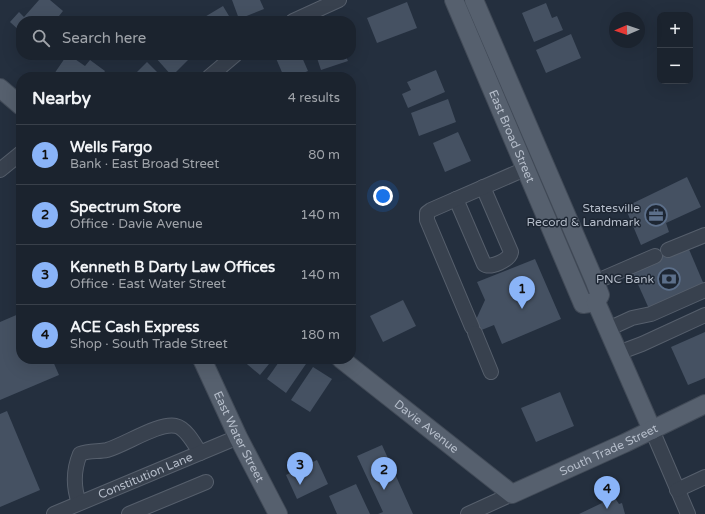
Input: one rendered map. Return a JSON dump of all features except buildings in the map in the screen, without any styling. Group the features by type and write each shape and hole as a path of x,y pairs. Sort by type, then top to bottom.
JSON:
{"main road":[{"name":"East Broad Street","path":"454,0 583,304 596,302"},
{"name":"East Broad Street","path":"474,0 595,282 600,295 596,302"},
{"path":"0,88 16,102"},
{"path":"525,168 543,161"},
{"name":"East Broad Street","path":"596,302 652,430"},
{"name":"East Water Street","path":"204,364 238,437 278,514"},
{"name":"Davie Avenue","path":"347,364 512,494"},
{"name":"South Trade Street","path":"512,494 625,443 705,404"}],"street":[{"path":"304,16 339,0"},
{"path":"215,72 229,60"},
{"path":"0,170 16,157"},
{"path":"492,372 427,220 427,213 525,168"},
{"path":"456,199 484,264 490,267 508,259 510,252 483,187"},
{"path":"668,250 705,235"},
{"path":"595,282 655,256"},
{"path":"608,329 632,318 651,314 705,290"},
{"path":"618,353 642,344 705,315"},
{"path":"79,504 74,484 74,473 80,454 87,451 106,450 166,425 178,426 188,434 200,453"},
{"name":"East Broad Street","path":"652,430 680,503"},
{"name":"Constitution Lane","path":"54,514 238,437"},
{"path":"680,503 705,477"},
{"path":"129,514 206,482"},
{"path":"468,514 512,494"}],"place":[{"name":"Statesville Record & Landmark","path":"656,215"},
{"name":"PNC Bank","path":"669,279"},
{"name":"Wells Fargo","path":"522,309"},
{"name":"Kenneth B Darty Law Offices","path":"300,485"},
{"name":"Spectrum Store","path":"384,490"},
{"name":"ACE Cash Express","path":"607,509"}]}
